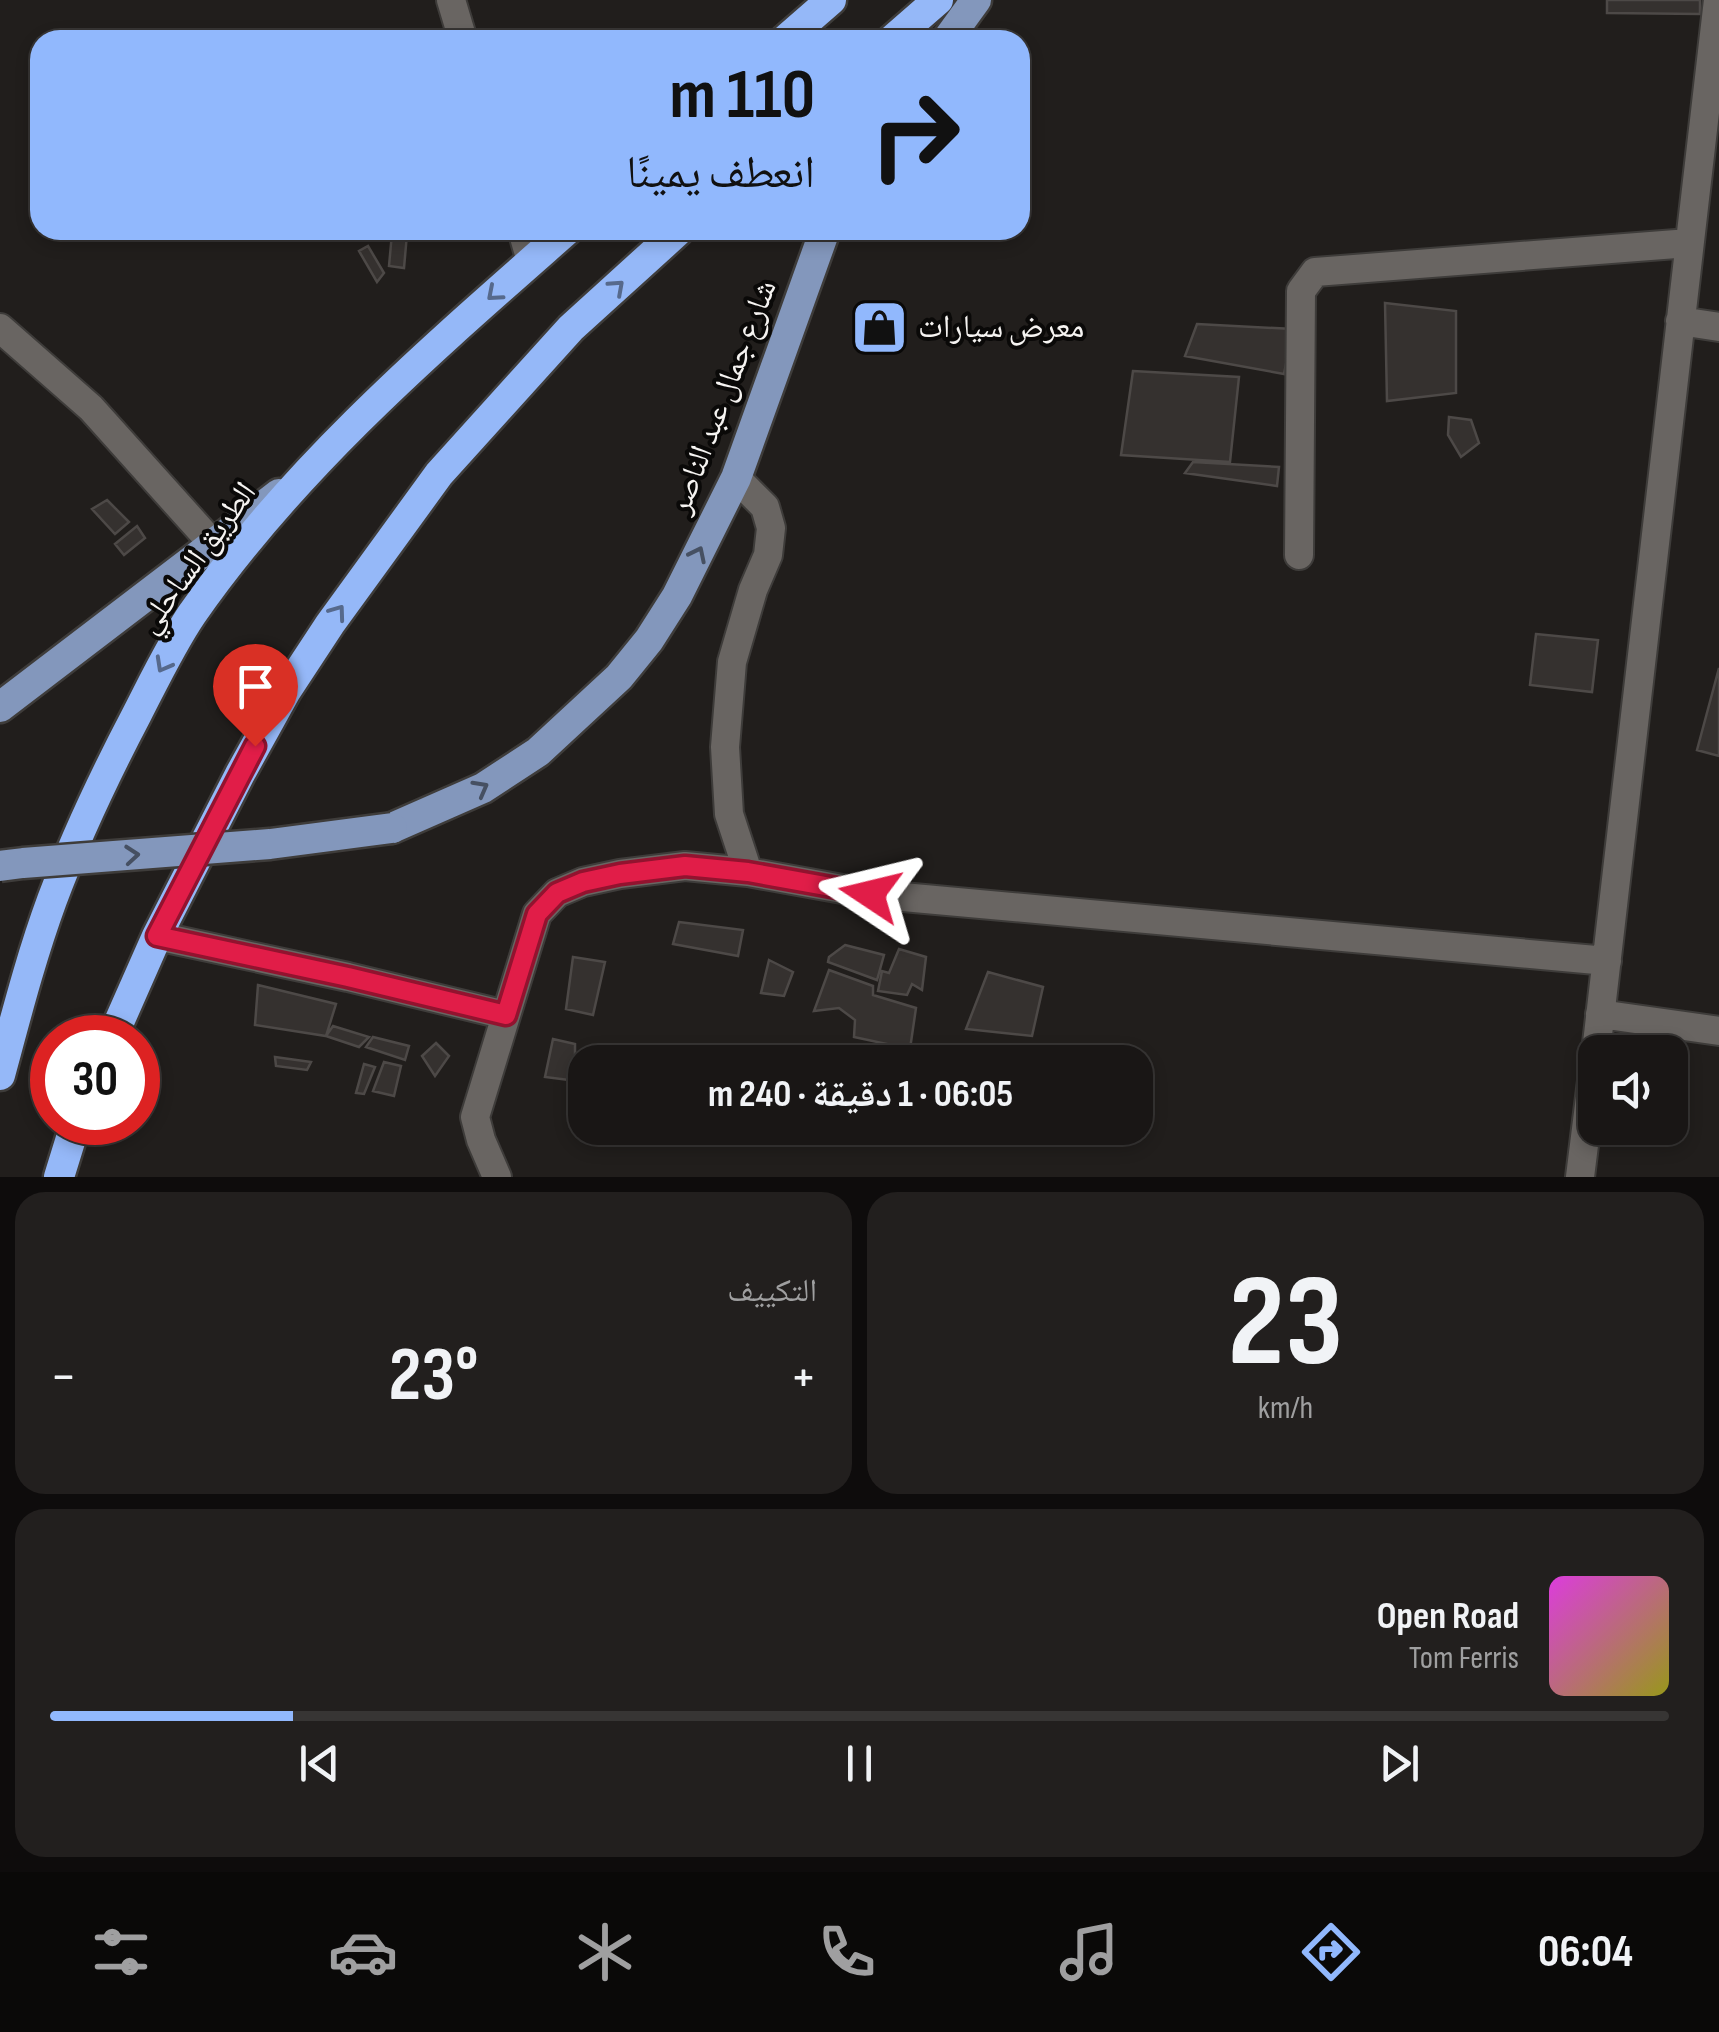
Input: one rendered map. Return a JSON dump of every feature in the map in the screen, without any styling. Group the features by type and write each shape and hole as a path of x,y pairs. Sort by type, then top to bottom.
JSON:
{"highway":[{"path":"796,30 831,0"},
{"path":"904,30 938,0"},
{"name":"الطريق الساحلي","path":"0,1075 52,901 99,787 190,616 298,481 442,339 556,240"},
{"path":"122,1015 157,936 240,774 330,624 439,474 571,328 668,240"},
{"path":"0,1012 25,984"},
{"path":"59,1177 69,1145"}],"main road":[{"path":"954,30 976,0"},
{"name":"شارع جمال عبد الناصر","path":"0,866 270,844 392,828 483,788 538,752 619,677 677,596 736,478 821,240"},
{"path":"0,707 298,481"}],"street":[{"path":"451,0 460,30"},
{"path":"1597,1035 1718,0"},
{"path":"525,240 532,262"},
{"path":"1298,555 1302,290 1315,272 1689,244"},
{"path":"1680,322 1719,327"},
{"path":"0,328 91,408 213,544"},
{"path":"736,478 765,506 771,528 768,555 753,590 732,662 725,747 729,814 748,872"},
{"path":"497,1177 476,1117 537,914 557,893 583,882 685,866 748,872 870,894 1607,961"},
{"path":"157,936 506,1015"},
{"path":"1600,1014 1719,1031"},
{"path":"1580,1177 1584,1145"}],"building":[{"path":"1607,0 1700,0 1700,14 1607,13"},
{"path":"391,240 406,240 404,268 389,266"},
{"path":"368,246 384,273 377,282 359,251"},
{"path":"1385,303 1456,311 1456,393 1387,401"},
{"path":"1197,324 1293,329 1284,374 1185,356"},
{"path":"1133,371 1239,377 1230,462 1121,455"},
{"path":"1449,417 1471,420 1479,443 1461,457 1448,435"},
{"path":"1193,462 1279,467 1277,486 1185,473"},
{"path":"107,500 129,522 115,534 92,509"},
{"path":"137,526 145,538 124,555 115,544"},
{"path":"1536,634 1598,640 1592,692 1530,685"},
{"path":"1719,668 1719,756 1697,750"},
{"path":"679,922 743,930 738,956 673,944"},
{"path":"845,945 884,955 877,980 828,962"},
{"path":"899,949 926,957 922,990 912,984 907,995 878,991 882,971 889,973"},
{"path":"573,957 605,962 593,1015 566,1009"},
{"path":"769,960 793,972 784,996 761,993"},
{"path":"829,970 873,986 873,995 916,1008 911,1045 854,1037 855,1020 839,1008 814,1011"},
{"path":"988,972 1043,987 1032,1036 966,1029"},
{"path":"258,985 336,1004 326,1036 255,1025"},
{"path":"333,1026 369,1037 359,1047 326,1036"},
{"path":"373,1037 409,1046 405,1060 366,1047"},
{"path":"553,1039 575,1044 568,1045 568,1080 545,1077"},
{"path":"436,1043 449,1056 435,1076 422,1056"},
{"path":"275,1057 311,1062 307,1070 276,1066"},
{"path":"384,1062 401,1066 394,1096 373,1091"},
{"path":"364,1064 375,1067 364,1094 356,1093"}],"place":[{"name":"معرض سيارات","path":"879,327"}],"route":[{"path":"255,746 157,936 506,1015 537,914 557,893 583,882 685,866 748,872 870,894"}]}
